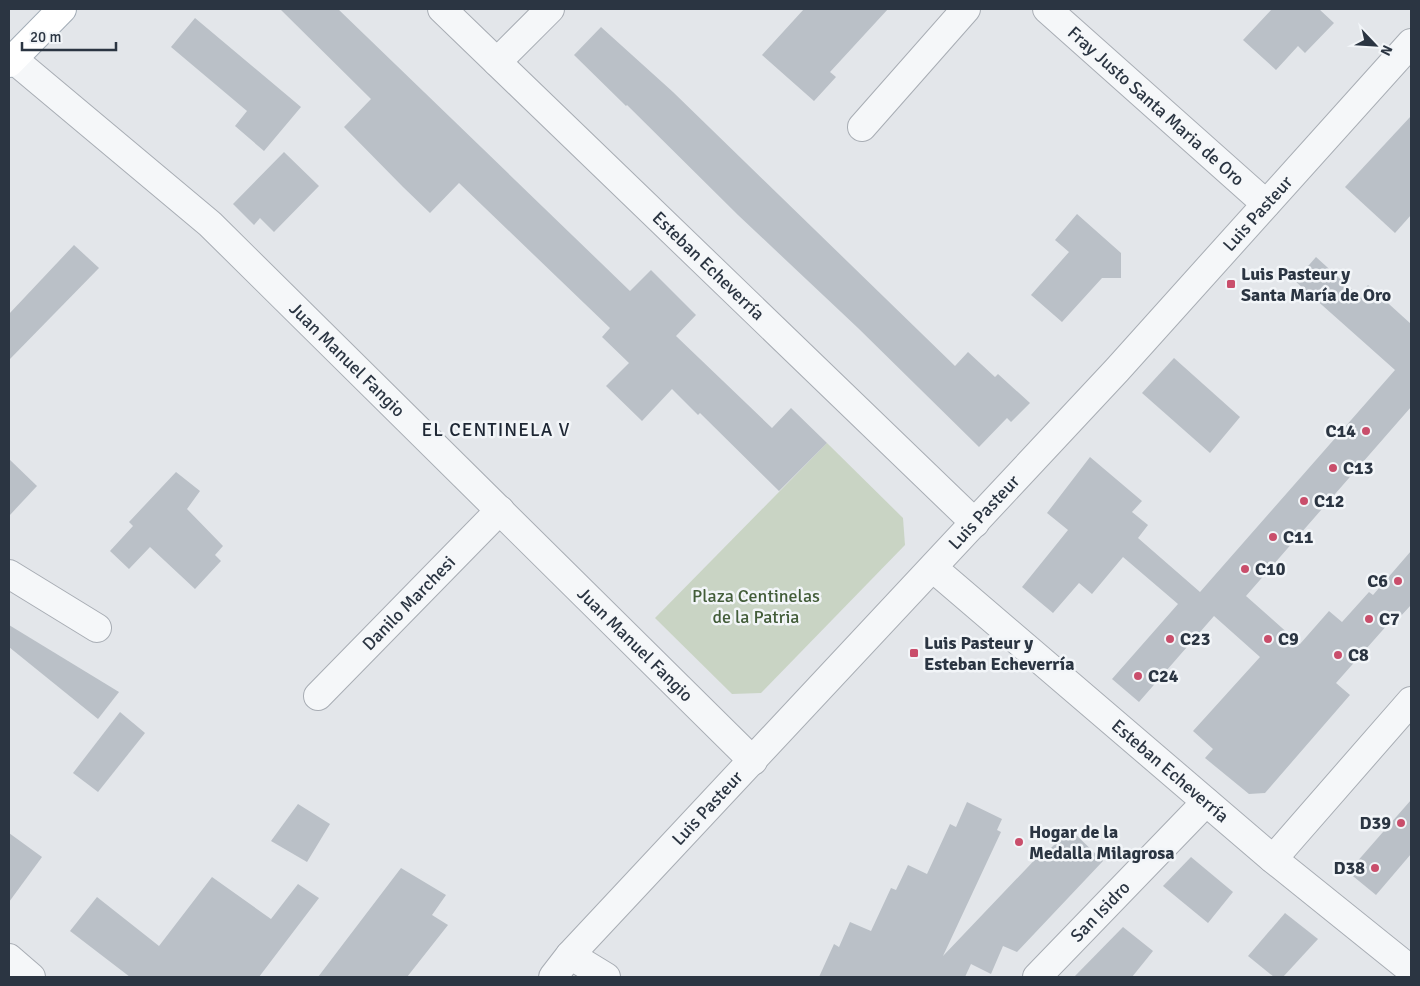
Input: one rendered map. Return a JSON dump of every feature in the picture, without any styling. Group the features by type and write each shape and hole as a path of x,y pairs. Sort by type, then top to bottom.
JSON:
{"main road":[{"path":"11,61 62,9"}],"street":[{"name":"Esteban Echeverría","path":"442,9 975,523"},
{"path":"497,62 550,9"},
{"path":"862,127 966,9"},
{"name":"Fray Justo Santa Maria de Oro","path":"1047,9 1266,204"},
{"name":"Luis Pasteur","path":"553,977 570,956 1117,370 1411,43"},
{"name":"Juan Manuel Fangio","path":"11,61 210,224 753,761"},
{"name":"Danilo Marchesi","path":"318,696 500,510"},
{"name":"Esteban Echeverría","path":"932,568 1273,859 1411,970"},
{"path":"9,574 97,628"},
{"path":"1273,859 1411,700"},
{"name":"San Isidro","path":"1037,977 1206,802"},
{"path":"570,956 606,977"},
{"path":"9,958 31,977"}],"green space":[{"name":"Plaza Centinelas de la Patria","path":"827,443 903,518 905,545 761,693 732,694 655,618"}],"building":[{"path":"280,9 338,9 630,291 651,270 696,315 676,336 772,428 791,408 827,443 779,491 700,413 698,415 672,389 642,421 606,386 629,363 602,337 610,328 459,183 430,213 403,187 344,127 371,99"},
{"path":"804,9 888,9 830,72 836,77 814,101 762,55"},
{"path":"1272,9 1319,9 1334,23 1305,53 1298,46 1276,70 1243,40"},
{"path":"195,18 301,107 264,151 235,126 247,111 171,47"},
{"path":"601,27 673,92 955,366 968,352 995,377 998,374 1030,403 1011,422 1007,418 979,447 574,55"},
{"path":"1411,116 1411,215 1395,233 1345,187"},
{"path":"284,152 319,186 274,232 260,218 254,225 233,204"},
{"path":"1077,214 1121,253 1121,278 1102,278 1062,322 1031,295 1069,252 1055,240"},
{"path":"74,245 99,268 9,360 9,314"},
{"path":"1316,257 1359,296 1368,285 1411,324 1411,407 1246,596 1300,644 1329,611 1342,622 1369,592 1373,595 1411,551 1411,605 1399,618 1396,615 1336,683 1350,695 1265,793 1249,794 1205,758 1213,749 1193,731 1260,657 1214,616 1139,702 1112,679 1178,604 1123,557 1092,594 1079,583 1053,613 1022,587 1068,530 1047,513 1090,457 1142,501 1132,512 1148,525 1138,538 1200,592 1395,370 1295,281"},
{"path":"1174,358 1240,417 1210,453 1142,393"},
{"path":"9,459 37,486 9,516"},
{"path":"176,472 200,491 187,509 223,546 215,555 221,561 195,589 150,547 129,569 110,551 133,526 129,522"},
{"path":"9,625 119,692 98,719 9,647"},
{"path":"120,712 145,733 98,792 73,773"},
{"path":"1411,800 1411,854 1376,895 1348,872"},
{"path":"967,802 1002,819 997,830 1001,832 943,956 1046,848 1048,851 1070,829 1103,861 1017,952 1003,946 991,974 971,964 965,977 819,977 834,944 839,947 850,922 871,931 891,888 896,890 908,865 927,874 950,824 956,827"},
{"path":"298,804 330,824 307,862 271,841"},
{"path":"9,833 42,857 9,902"},
{"path":"1191,857 1233,892 1208,923 1163,886"},
{"path":"401,868 446,895 432,915 448,925 407,977 318,977"},
{"path":"212,877 271,919 298,884 319,898 259,977 130,977 70,931 97,897 159,946"},
{"path":"1285,913 1318,939 1283,977 1274,977 1248,956"},
{"path":"1123,927 1153,951 1132,977 1074,977"}],"place":[{"name":"Luis Pasteur y Santa María de Oro","path":"1231,284"},
{"name":"C14","path":"1366,431"},
{"name":"C13","path":"1333,468"},
{"name":"C12","path":"1304,501"},
{"name":"C11","path":"1273,537"},
{"name":"C10","path":"1245,569"},
{"name":"C6","path":"1398,581"},
{"name":"C7","path":"1369,619"},
{"name":"C23","path":"1170,639"},
{"name":"C9","path":"1268,639"},
{"name":"Luis Pasteur y Esteban Echeverría","path":"914,653"},
{"name":"C8","path":"1338,655"},
{"name":"C24","path":"1138,676"},
{"name":"D39","path":"1401,823"},
{"name":"Hogar de la Medalla Milagrosa","path":"1019,842"},
{"name":"D38","path":"1375,868"}],"district":[{"name":"EL CENTINELA V","path":"496,429"}]}
